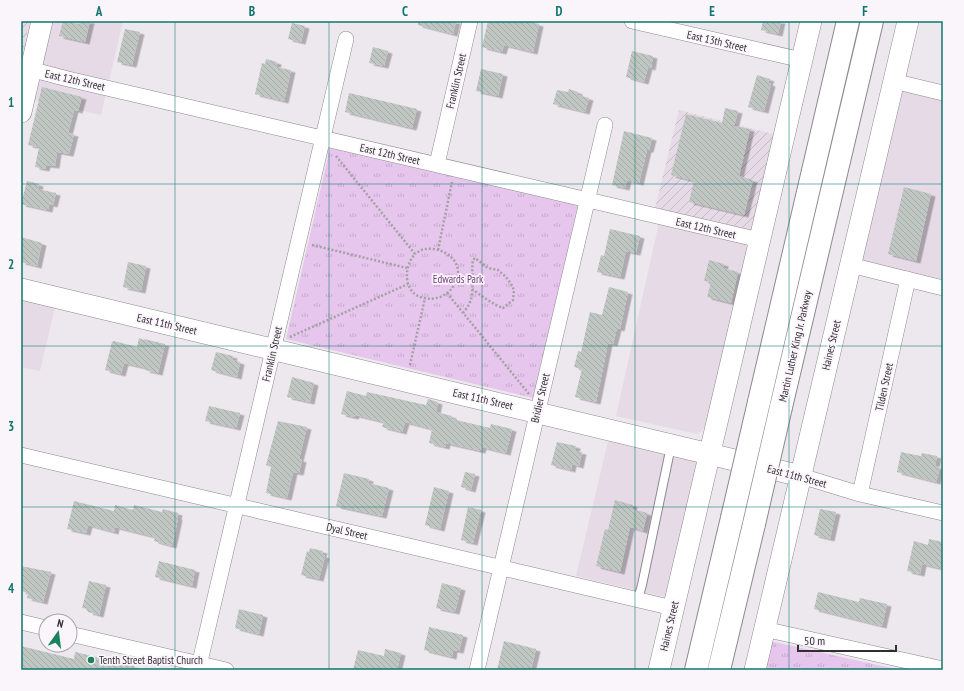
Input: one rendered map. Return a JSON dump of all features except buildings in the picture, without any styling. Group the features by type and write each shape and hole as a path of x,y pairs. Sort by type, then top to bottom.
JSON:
{"highway":[{"name":"Martin Luther King Jr. Parkway","path":"696,670 848,21"},
{"name":"Martin Luther King Jr. Parkway","path":"719,670 872,21"}],"street":[{"path":"21,112 26,68 42,21"},
{"name":"Franklin Street","path":"437,164 470,21"},
{"name":"East 13th Street","path":"632,21 802,60"},
{"name":"Haines Street","path":"659,670 811,21"},
{"name":"Haines Street","path":"755,670 908,21"},
{"name":"Franklin Street","path":"199,667 346,39"},
{"name":"East 12th Street","path":"26,68 760,240"},
{"path":"893,81 943,93"},
{"name":"Bridier Street","path":"477,670 500,567 533,403 605,125"},
{"path":"850,264 943,288"},
{"name":"Tilden Street","path":"860,494 908,279"},
{"name":"East 11th Street","path":"21,289 273,349 533,403 671,445 800,476 860,494 943,513"},
{"name":"Dyal Street","path":"21,455 673,608"},
{"path":"21,622 38,626"},
{"path":"764,629 943,669"},
{"path":"78,636 199,667 226,670"}],"lane":[{"path":"638,599 671,445"}],"path":[{"path":"335,154 342,156"},
{"path":"333,162 335,154"},
{"path":"335,154 415,254"},
{"path":"448,181 460,183"},
{"path":"438,250 452,182"},
{"path":"311,253 314,238"},
{"path":"312,245 407,268"},
{"path":"424,248 438,250 450,256 455,262 458,270 455,284 447,293 435,299 420,297 408,284 406,276 410,258 424,248"},
{"path":"463,313 472,298 472,289 473,260 475,258 488,268 498,270 506,277 514,290 513,300 503,308 497,306 472,289"},
{"path":"290,337 408,284"},
{"path":"447,293 533,403"},
{"path":"417,367 410,366 425,298"},
{"path":"290,337 292,329"},
{"path":"290,337 298,339"},
{"path":"530,386 533,403"},
{"path":"521,392 533,403"}],"shaded area":[{"path":"21,21 30,21 22,58 21,58"},
{"path":"53,21 123,21 101,115 34,100"},
{"path":"899,90 943,100 943,271 941,279 859,260"},
{"path":"679,110 777,135 754,232 655,208"},
{"path":"662,209 754,232 708,423 701,432 697,434 616,416"},
{"path":"21,298 55,307 40,371 21,367"},
{"path":"609,437 695,460 698,469 668,598 576,576"}],"green space":[{"name":"Edwards Park","path":"330,148 578,205 533,398 286,339"},
{"path":"770,641 900,670 764,670"}],"place":[{"name":"Tenth Street Baptist Church","path":"91,660"}]}
